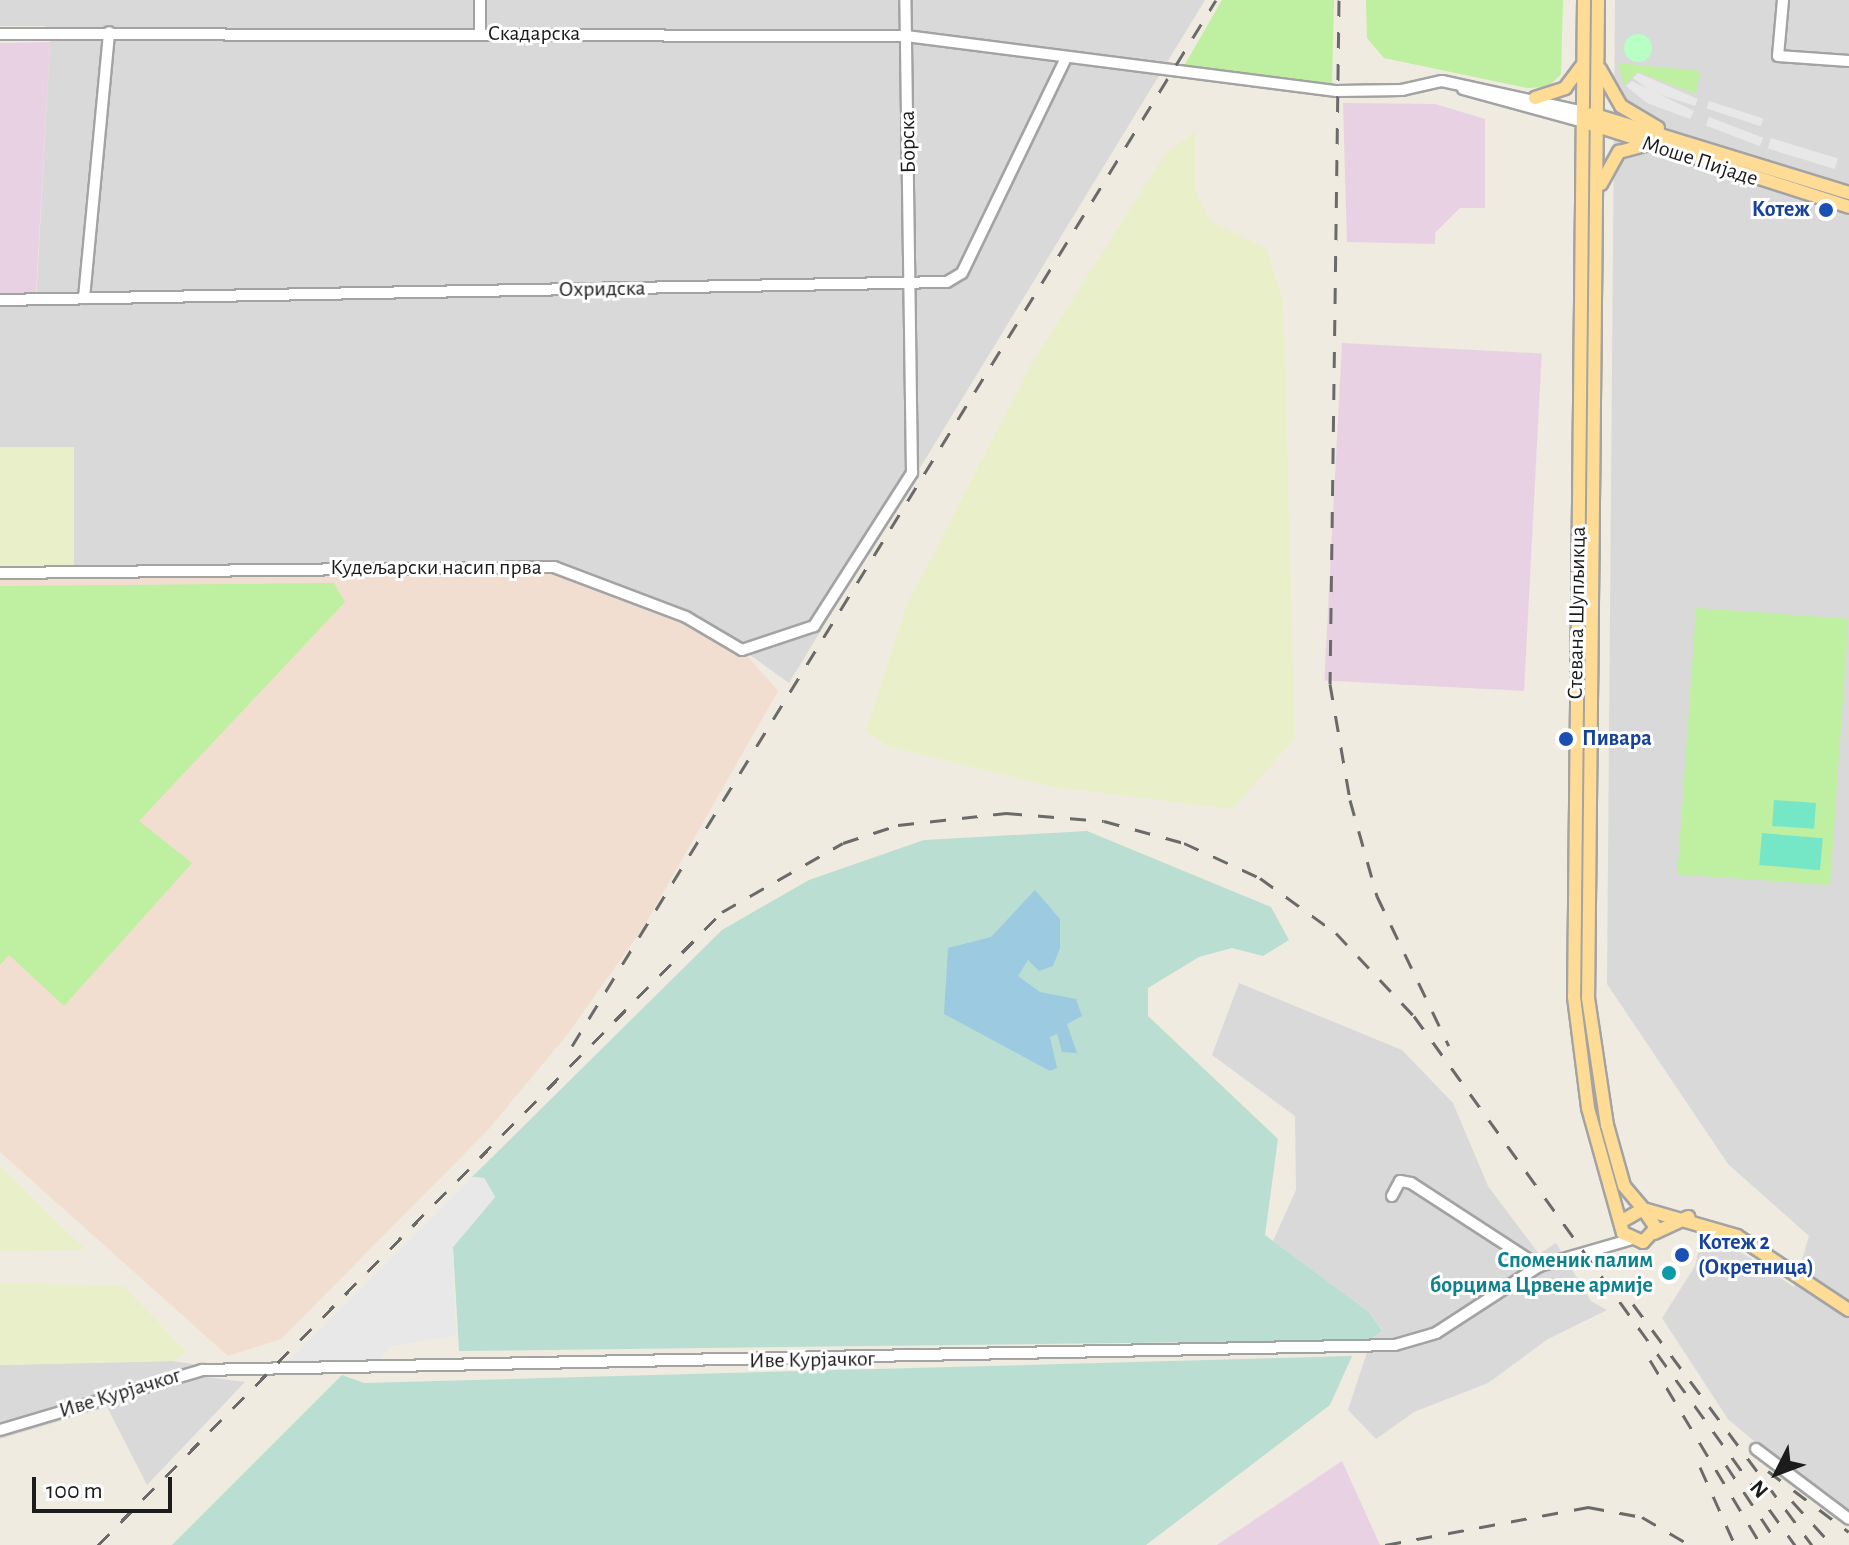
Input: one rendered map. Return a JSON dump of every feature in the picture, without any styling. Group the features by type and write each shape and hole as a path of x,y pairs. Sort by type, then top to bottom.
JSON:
{"main road":[{"name":"Стевана Шупљикца","path":"1584,0 1598,121 1588,998 1607,1125 1624,1186 1645,1210 1654,1233"},
{"name":"Стевана Шупљикца","path":"1598,0 1584,117 1574,997 1588,1108 1629,1240"},
{"path":"1535,98 1565,88 1591,60 1621,106 1678,140"},
{"path":"1584,117 1598,121"},
{"name":"Моше Пијаде","path":"1598,121 1678,140 1849,193"},
{"name":"Моше Пијаде","path":"1598,121 1652,145 1849,207"},
{"path":"1597,198 1619,152 1652,145"},
{"path":"1622,1222 1645,1210 1688,1217 1737,1236 1849,1310"},
{"path":"1629,1240 1643,1242 1654,1233 1688,1217"}],"street":[{"path":"480,0 480,34"},
{"name":"Борска","path":"905,0 910,283"},
{"path":"1783,0 1778,56 1849,61"},
{"path":"84,298 109,32"},
{"name":"Скадарска","path":"0,34 906,36 1337,91 1402,90 1442,81"},
{"name":"Охридска","path":"0,300 910,283 962,273 1066,58"},
{"path":"1442,81 1535,98 1584,117"},
{"path":"1442,81 1584,117"},
{"name":"Кудељарски насип прва","path":"0,573 554,567 686,617 742,650 755,649 814,626 912,473 910,283"},
{"path":"1392,1196 1400,1181 1411,1183 1539,1266"},
{"path":"1607,1241 1622,1222"},
{"path":"1607,1241 1629,1240"},
{"name":"Иве Курјачког","path":"0,1430 202,1370 1395,1345 1436,1333 1539,1266 1607,1241"},
{"path":"1756,1449 1849,1519"}],"shaded area":[{"path":"0,0 1205,0 789,683 690,612 563,562 74,569 74,448 0,447 0,304 36,303 50,42 45,26 0,26"},
{"path":"1615,0 1849,0 1849,1522 1728,1419 1662,1318 1695,1266 1702,1236 1724,1241 1794,1287 1809,1236 1728,1164 1607,984"},
{"path":"50,42 36,294 0,294 0,43"},
{"path":"1638,73 1698,99 1695,106 1652,92 1633,78"},
{"path":"1632,81 1694,111 1690,119 1647,103 1626,86"},
{"path":"1709,101 1763,119 1761,126 1707,109"},
{"path":"1343,103 1435,104 1485,119 1485,208 1460,208 1435,233 1435,244 1347,242"},
{"path":"1709,117 1763,138 1760,146 1706,125"},
{"path":"1771,138 1838,158 1835,169 1768,149"},
{"path":"1342,343 1542,353 1524,691 1324,681"},
{"path":"542,568 693,623 744,652 778,691 643,928 567,1035 487,1131 281,1339 228,1356 0,1152 0,576"},
{"path":"1087,831 1271,907 1289,940 1263,956 1232,948 1199,957 1148,988 1148,1016 1278,1139 1265,1235 1369,1312 1382,1330 1371,1340 459,1351 453,1247 495,1197 484,1178 472,1177 722,930 809,880 924,840"},
{"path":"1035,890 1060,919 1060,948 1053,966 1039,971 1028,960 1018,976 1040,992 1076,999 1082,1016 1067,1024 1077,1053 1062,1052 1057,1034 1050,1037 1057,1068 1050,1071 944,1014 948,948 991,937"},
{"path":"1239,983 1402,1050 1453,1103 1488,1186 1539,1254 1556,1243 1591,1301 1607,1310 1548,1339 1488,1383 1414,1412 1376,1439 1348,1410 1371,1340 1382,1329 1369,1312 1273,1241 1296,1190 1295,1116 1212,1055"},
{"path":"472,1177 484,1178 495,1197 453,1247 456,1336 391,1346 372,1368 278,1371"},
{"path":"1352,1356 1330,1405 1146,1545 172,1545 342,1375 364,1383"},
{"path":"172,1361 193,1364 199,1376 245,1382 147,1485 107,1407 0,1439 0,1365"},
{"path":"1342,1461 1380,1545 1217,1545"}],"green space":[{"path":"1222,0 1334,0 1332,85 1184,66"},
{"path":"1366,0 1563,0 1561,74 1548,87 1527,88 1384,58 1367,38"},
{"path":"1638,34 1648,38 1652,48 1648,58 1638,62 1628,58 1624,48 1628,38"},
{"path":"1618,63 1700,71 1696,94 1638,72 1624,85"},
{"path":"1195,132 1195,190 1211,222 1266,248 1283,300 1295,738 1232,809 1049,786 888,746 866,731 906,607 1032,363 1166,153"},
{"path":"0,447 74,447 74,569 0,569"},
{"path":"334,583 345,602 139,821 192,863 64,1006 9,955 0,965 0,586"},
{"path":"1696,608 1849,619 1830,885 1677,874"},
{"path":"1774,800 1816,803 1814,829 1772,826"},
{"path":"1762,833 1823,838 1820,870 1759,865"},
{"path":"0,1166 85,1249 0,1252"},
{"path":"0,1283 123,1286 187,1352 172,1361 0,1365"}],"railway":[{"path":"572,1046 1216,0"},
{"path":"1339,0 1330,684 1350,800 1377,896 1449,1046"},
{"path":"98,1545 722,912 843,843 898,825 1006,813 1104,821 1184,843 1260,878 1336,933 1414,1016 1795,1545"},
{"path":"1633,1304 1812,1545"},
{"path":"1650,1360 1761,1545"},
{"path":"1726,1465 1779,1545"},
{"path":"1700,1467 1735,1545"},
{"path":"1768,1471 1849,1532"},
{"path":"1792,1501 1832,1545"},
{"path":"1385,1545 1588,1507 1642,1517 1690,1545"}],"place":[{"name":"Котеж","path":"1826,210"},
{"name":"Пивара","path":"1566,739"},
{"name":"Котеж 2 (Окретница)","path":"1682,1255"},
{"name":"Споменик палим борцима Црвене армије","path":"1669,1273"}]}
